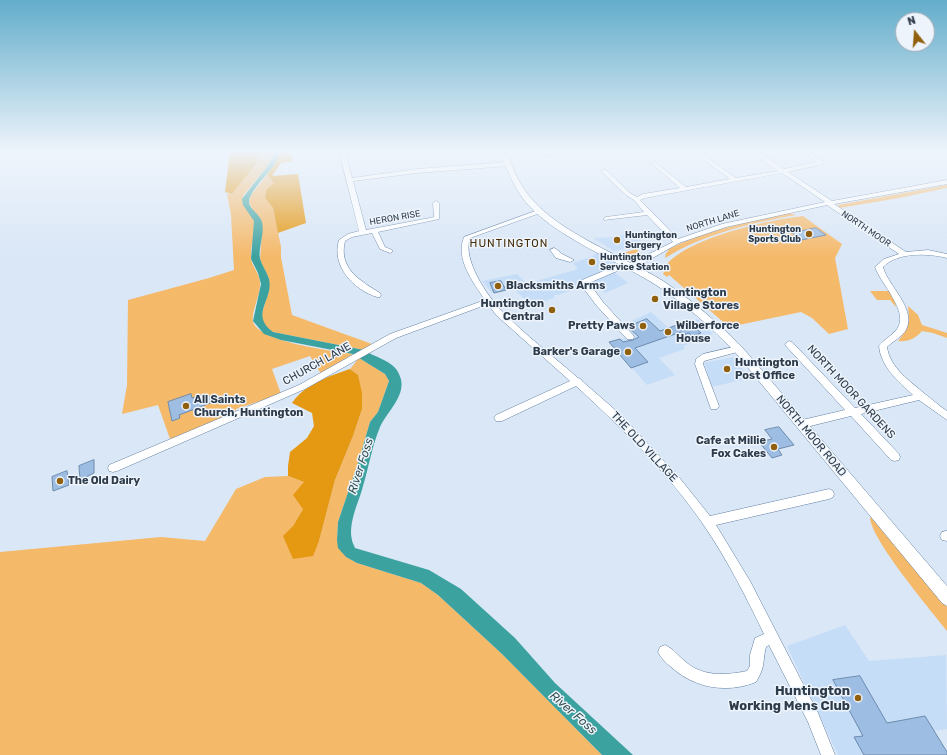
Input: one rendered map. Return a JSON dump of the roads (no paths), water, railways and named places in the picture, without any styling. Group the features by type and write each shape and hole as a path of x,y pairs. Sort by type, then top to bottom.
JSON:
{"street":[{"path":"351,186 363,232"},
{"name":"NORTH MOOR ROAD","path":"520,186 525,195 541,211 571,232 630,265 695,308 738,349 947,598"},
{"path":"620,186 628,194 637,199 677,242"},
{"path":"682,186 685,189"},
{"path":"637,199 643,196 700,186"},
{"name":"NORTH MOOR","path":"805,186 905,255"},
{"name":"NORTH LANE","path":"630,337 600,304 585,285 585,282 630,265 677,242 724,226 758,217 923,186"},
{"name":"HERON RISE","path":"377,294 355,282 351,277 340,250 340,244 345,237 363,232 437,218 436,203"},
{"name":"THE OLD VILLAGE","path":"541,211 467,237 464,241 465,251 470,266 489,301 508,322 578,381 618,418 653,455 708,522 736,568 772,637 813,718 828,755"},
{"path":"606,219 649,213"},
{"path":"374,231 382,248 390,251"},
{"path":"554,250 564,258 570,260"},
{"name":"NORTH MOOR","path":"947,256 926,252 905,255 885,260 879,267 899,300 903,310 904,323 902,329 886,342 882,350 888,364 922,396 947,416"},
{"name":"CHURCH LANE","path":"113,468 290,393 366,350 400,333 489,301"},
{"name":"NORTH MOOR GARDENS","path":"789,344 895,457"},
{"path":"714,406 699,364 700,359 706,356 738,349"},
{"path":"499,418 578,381"},
{"path":"802,424 922,396"},
{"path":"708,522 733,514 788,504 829,494"},
{"path":"665,652 684,669 706,680 732,682 751,676 756,668 760,643 772,637"}],"water":[{"path":"252,186 257,186 252,193 249,205 261,219 263,227 260,259 269,279 270,287 263,313 263,319 266,325 273,332 364,350 355,355 281,340 264,334 253,321 261,284 258,273 251,259 254,221 243,205 242,199"},
{"name":"River Foss","path":"367,352 385,361 397,370 401,381 401,388 396,402 383,421 377,434 363,486 354,512 351,533 355,548 429,570 461,589 515,638 555,683 633,755 602,755 502,654 438,595 421,583 357,563 346,557 338,548 338,522 370,422 378,412 389,381 385,374 359,358"}],"place":[{"name":"Huntington Sports Club","path":"809,234"},
{"name":"Huntington Surgery","path":"617,240"},
{"name":"Huntington Service Station","path":"592,262"},
{"name":"Blacksmiths Arms","path":"498,286"},
{"name":"Huntington Village Stores","path":"655,299"},
{"name":"Huntington Central","path":"552,310"},
{"name":"Pretty Paws","path":"643,326"},
{"name":"Wilberforce House","path":"668,332"},
{"name":"Barker's Garage","path":"628,352"},
{"name":"Huntington Post Office","path":"727,369"},
{"name":"All Saints Church, Huntington","path":"186,406"},
{"name":"Cafe at Millie Fox Cakes","path":"774,447"},
{"name":"The Old Dairy","path":"60,481"},
{"name":"Huntington Working Mens Club","path":"858,698"}],"district":[{"name":"HUNTINGTON","path":"509,244"}]}
